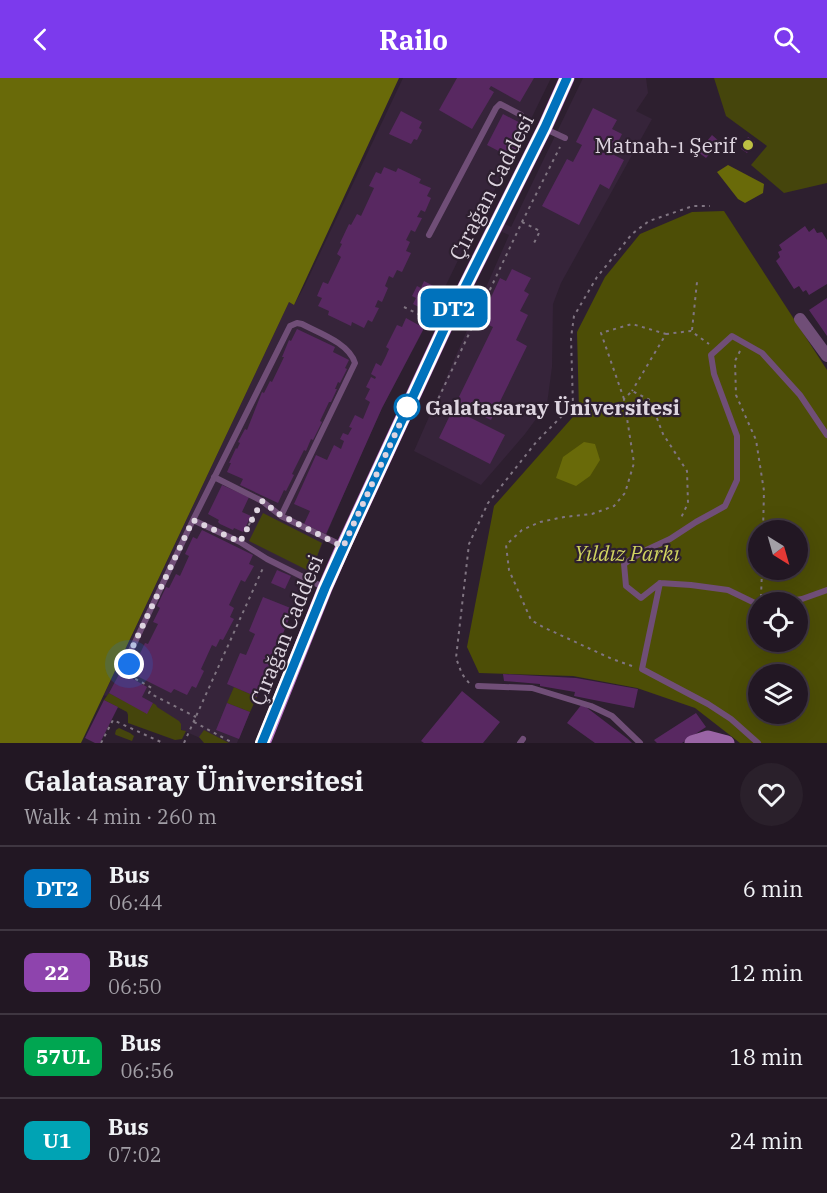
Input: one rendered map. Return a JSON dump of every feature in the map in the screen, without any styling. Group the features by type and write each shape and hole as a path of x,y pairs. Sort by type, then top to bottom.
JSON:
{"main road":[{"name":"Çırağan Caddesi","path":"262,743 343,547 445,327 545,127 567,78"},
{"path":"692,743 708,738 727,743"}],"street":[{"path":"800,318 827,356"}],"lane":[{"path":"429,235 496,108 500,105 521,115"},
{"path":"552,132 565,138"},
{"path":"126,661 214,477 290,326 297,323 349,351 355,360 355,366 281,516"},
{"path":"748,599 728,590 660,583 641,598 626,586 624,564 725,506 737,480 737,436 714,374 711,355 732,336 762,353 800,395 827,435"},
{"path":"214,477 262,501 281,516 343,547"},
{"path":"193,520 240,542 267,559 325,588"},
{"path":"660,583 642,669 708,704 758,743"},
{"path":"808,597 827,590"},
{"path":"478,686 532,688 591,706 612,716 640,743"}],"path":[{"path":"432,412 522,222 565,138"},
{"path":"478,686 469,683 462,674 456,658 469,544 488,503 537,441 573,405 571,338 574,316 597,277 632,234 649,221 693,206 710,206"},
{"path":"522,222 540,231 534,243"},
{"path":"692,331 697,282"},
{"path":"404,307 445,327"},
{"path":"642,669 612,659 531,620 509,570 506,545 522,530 540,522 592,514 614,506 626,493 634,463 624,399 601,333 632,324 666,334 692,331 717,349"},
{"path":"624,399 632,391 666,334"},
{"path":"743,342 735,361 736,395 756,440 764,491 763,520"},
{"path":"632,391 650,400 663,434 687,471 688,503 670,539"},
{"path":"240,542 262,501"},
{"path":"184,743 267,559"},
{"path":"126,661 134,667 130,676 152,688 149,693 196,717"},
{"path":"101,743 113,720 163,743"},
{"path":"194,722 233,743"}],"shaded area":[{"path":"0,78 399,78 294,305 289,302 81,743 0,743"},
{"path":"403,78 551,78 482,213 511,227 583,78 646,78 648,93 636,111 652,119 561,283 553,304 552,367 547,404 525,434 481,485 414,451 509,235 477,221 432,314 382,408 293,609 237,743 211,743 104,695 289,302 294,305 304,287"},
{"path":"714,78 827,78 827,183 784,193 751,165 767,146 726,116"},
{"path":"728,165 764,184 763,193 745,203 738,199 717,172"},
{"path":"584,442 595,444 600,460 590,476 576,486 556,478 563,457"},
{"path":"263,513 322,543 311,572 249,541"},
{"path":"234,687 257,697 250,712 227,703"},
{"path":"109,693 147,713 153,703 179,721 181,730 186,731 182,739 175,740 128,723 127,712 104,700"},
{"path":"119,728 134,736 132,741 115,734"},
{"path":"204,730 229,743 204,743 199,737"}],"green space":[{"name":"Yıldız Parkı","path":"724,211 827,370 827,743 740,743 695,708 637,688 573,676 479,673 467,647 494,506 579,410 577,332 605,277 640,234 692,212"}],"building":[{"path":"457,78 534,78 520,102 491,86 489,89 494,92 472,129 439,110"},
{"path":"593,108 617,120 612,129 622,134 612,154 624,160 609,189 600,184 579,225 542,206 567,159 573,162 582,145 576,142"},
{"path":"401,111 422,122 419,128 422,130 417,140 414,139 411,144 389,134"},
{"path":"503,114 528,127 512,158 487,145"},
{"path":"712,135 720,142 706,158 698,152"},
{"name":"Matnah-ı Şerif","path":"748,137 755,142 747,153 741,149"},
{"path":"384,167 396,172 398,168 421,179 419,183 431,188 427,196 431,198 425,212 421,210 417,217 422,218 415,232 411,230 406,240 410,242 406,251 411,253 402,272 397,270 393,278 389,276 385,286 388,288 382,302 378,300 375,307 379,308 372,322 368,320 364,328 352,322 351,326 328,315 329,311 318,306 322,298 317,296 323,282 328,284 341,257 337,254 349,224 351,225 357,214 361,216 374,188 369,186 376,172 381,174"},
{"path":"805,226 809,232 814,228 817,233 822,232 827,240 827,284 809,295 799,286 794,289 776,261 780,257 778,252 782,250 779,245"},
{"path":"512,269 531,278 524,291 529,294 520,311 528,315 516,340 527,346 491,420 456,403 493,327 480,321 500,278 506,281"},
{"path":"424,281 443,291 432,314 413,304 416,298 412,296 417,286 421,288"},
{"path":"827,298 827,336 809,310"},
{"path":"406,318 424,328 382,408 326,534 304,524 310,511 294,504 316,455 327,460 334,445 341,449 344,441 340,439 343,433 348,435 355,415 363,419 370,402 365,399 370,389 366,387 371,377 375,379 376,377 371,374 376,363 381,366 389,349 386,347 397,325 402,327"},
{"path":"297,329 335,347 333,352 349,360 345,368 347,369 340,383 338,382 331,402 320,421 322,422 306,451 304,450 292,474 294,475 278,503 240,485 243,479 227,472 231,463 229,463 240,443 238,442 245,429 247,430 262,392 264,393 270,381 272,382 289,340 291,341"},
{"path":"453,409 505,435 490,464 439,438"},
{"path":"222,485 249,497 242,512 251,516 243,532 220,524 219,520 208,514"},
{"path":"202,530 253,555 249,564 254,566 245,582 241,580 229,605 234,608 230,617 234,619 223,640 220,639 216,647 212,645 201,669 204,671 196,688 192,686 187,695 174,689 171,693 135,675 140,664 136,662 158,624 153,622 160,608 157,606 166,587 169,588 176,574 180,576 189,556 185,554 193,537 197,539"},
{"path":"277,570 291,576 285,589 271,583"},
{"path":"263,597 293,609 257,697 227,684 240,653 246,655 255,634 249,631"},
{"path":"125,663 132,667 128,676 147,687 142,697 153,703 147,714 109,693"},
{"path":"503,674 576,678 638,689 634,708 574,696 575,692 540,686 540,684 504,681"},
{"path":"462,691 500,722 483,743 424,743 421,741"},
{"path":"104,700 118,707 100,743 95,743 85,738"},
{"path":"227,703 250,712 239,739 216,730"},
{"path":"582,704 632,743 595,743 567,723"},
{"path":"696,713 706,727 682,743 657,743 654,740"}],"bus line":[{"name":"DT2","path":"262,743 325,588 353,526 445,327 545,127 567,78"}],"place":[{"name":"Matnah-ı Şerif","path":"748,145"},
{"name":"Galatasaray Üniversitesi","path":"407,407"}],"route":[{"path":"129,664 126,661 193,520 240,542 262,501 279,514 343,547 410,402 407,407"}]}
